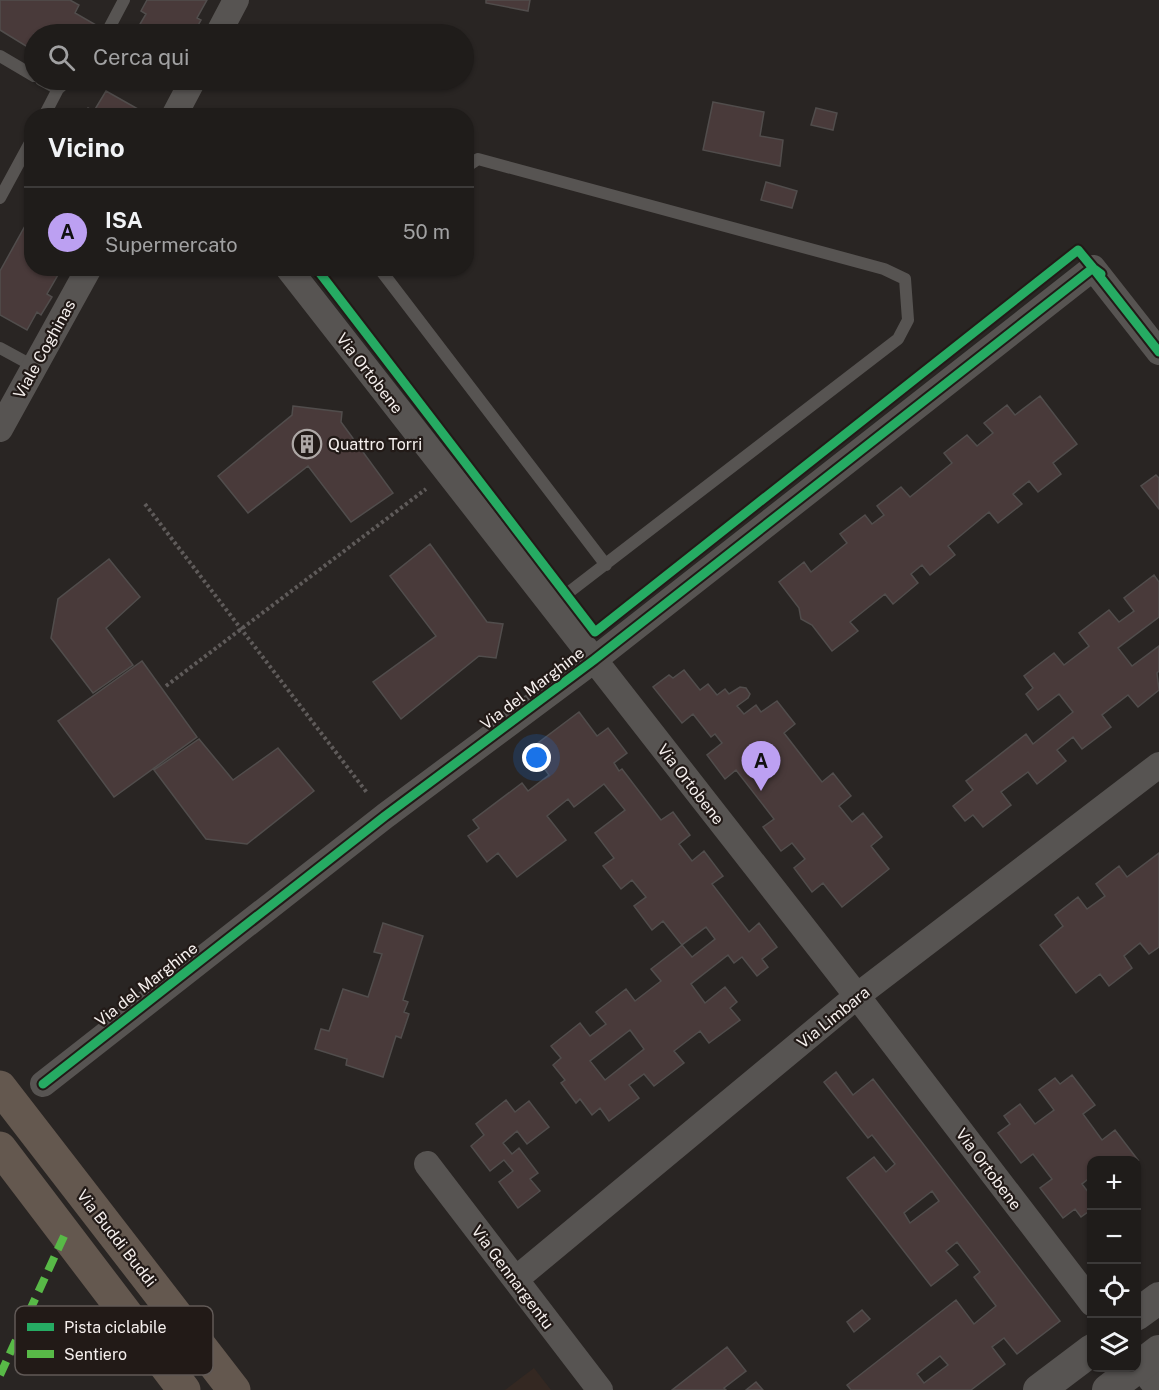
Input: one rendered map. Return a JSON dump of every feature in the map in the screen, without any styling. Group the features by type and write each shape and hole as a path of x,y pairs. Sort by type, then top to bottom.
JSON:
{"main road":[{"name":"Via Buddi Buddi","path":"0,1087 169,1306"},
{"path":"0,1148 120,1306"},
{"name":"Via Buddi Buddi","path":"213,1363 234,1390"},
{"path":"173,1375 184,1390"}],"street":[{"path":"223,24 236,0"},
{"path":"178,108 188,90"},
{"name":"Via del Marghine","path":"43,1084 385,816 594,660 1093,268 1159,352"},
{"name":"Viale Coghinas","path":"0,429 85,276"},
{"name":"Via Ortobene","path":"294,276 857,996 1087,1296"},
{"name":"Via Limbara","path":"516,1280 857,996 1159,765"},
{"name":"Via Gennargentu","path":"427,1164 600,1390"},
{"path":"1141,1312 1159,1298"},
{"path":"1039,1390 1087,1354"},
{"path":"1108,1390 1145,1359 1159,1390"}],"lane":[{"path":"111,24 124,0"},
{"path":"0,56 24,70"},
{"path":"48,108 57,90"},
{"path":"0,198 24,154"},
{"path":"474,162 478,159 873,266 905,279 908,320 898,339 551,606"},
{"path":"385,276 606,565"},
{"path":"0,348 34,367"}],"path":[{"path":"166,686 448,473"},
{"path":"146,504 385,816"}],"shaded area":[{"path":"534,1368 551,1390 505,1390"}],"building":[{"path":"0,0 70,0 79,5 75,13 94,24 24,24 24,45 0,30"},
{"path":"147,0 207,0 197,18 201,20 199,24 140,24 146,14 141,11"},
{"path":"486,0 530,0 528,11 486,3"},
{"path":"106,91 136,108 96,108"},
{"path":"713,102 764,112 760,136 783,140 780,166 703,150"},
{"path":"816,108 837,113 833,130 811,125"},
{"path":"766,182 797,191 792,208 761,200"},
{"path":"24,228 24,276 57,276 47,294 52,297 41,315 37,312 27,330 0,315 0,271"},
{"path":"1040,396 1077,444 1053,463 1061,474 1038,492 1029,481 1013,494 1022,504 998,523 989,512 948,546 955,555 930,575 922,565 911,574 918,583 893,604 885,594 850,622 858,631 832,651 812,625 801,619 799,608 779,582 804,562 811,572 847,543 840,534 865,515 872,524 884,515 877,506 901,487 910,497 952,463 944,453 967,435 977,446 993,433 984,423 1007,405 1015,415"},
{"name":"Quattro Torri","path":"293,406 342,412 341,422 393,493 351,522 308,466 248,513 218,476 292,415"},
{"path":"1156,475 1159,478 1159,509 1141,486"},
{"path":"430,544 487,622 503,624 496,658 479,656 401,719 373,682 436,636 390,576"},
{"path":"109,559 140,597 106,628 133,665 93,693 51,638 58,599"},
{"path":"1154,575 1159,582 1159,617 1118,648 1132,666 1159,646 1159,671 1157,673 1159,690 1138,707 1128,695 1102,715 1111,727 1082,749 1073,737 1057,750 1066,761 1037,784 1028,772 1001,792 1011,805 983,827 973,815 965,821 953,806 973,790 966,781 1026,734 1033,744 1073,712 1059,694 1038,710 1026,694 1033,688 1024,676 1054,653 1064,665 1089,646 1079,633 1109,610 1119,622 1134,611 1124,598"},
{"path":"142,661 197,737 114,797 58,721"},
{"path":"684,670 700,690 708,684 717,695 725,689 729,694 740,687 746,688 750,694 748,698 737,706 744,714 756,705 761,712 777,701 795,724 784,733 822,782 833,773 851,796 839,806 852,822 863,813 882,837 871,846 889,869 842,907 823,883 812,892 794,868 805,859 792,843 781,851 763,827 774,819 736,770 725,779 707,755 722,743 715,734 711,737 693,714 682,723 653,687 669,675 673,678"},
{"path":"579,712 597,736 608,728 627,753 614,763 619,771 622,769 661,820 673,812 690,835 679,844 692,861 704,851 723,876 712,884 749,932 759,923 777,947 762,959 768,967 757,976 742,957 734,963 728,955 691,984 705,1003 725,987 737,1002 730,1008 740,1020 709,1043 700,1031 674,1051 684,1063 654,1086 644,1074 629,1085 639,1098 609,1121 600,1108 592,1115 580,1099 576,1103 561,1083 565,1080 553,1065 561,1058 551,1046 580,1023 590,1036 606,1024 596,1012 626,989 635,1001 661,981 651,969 682,945 663,921 652,930 634,906 646,897 632,880 621,889 603,866 614,858 595,833 625,810 604,784 574,807 568,799 547,816 566,840 517,877 498,853 487,862 468,836 479,828 473,820 522,783 528,791 549,775 530,749","holes":["706,927 715,939 692,957 682,945","630,1030 644,1049 605,1080 590,1061"]},
{"path":"199,739 233,780 278,748 314,791 247,844 206,839 154,770"},
{"path":"1159,853 1159,947 1149,954 1140,943 1124,956 1132,968 1109,986 1100,974 1076,993 1040,945 1063,926 1055,915 1078,897 1087,909 1105,896 1096,884 1119,866 1127,877"},
{"path":"383,923 423,936 403,1000 408,1002 404,1012 409,1014 401,1038 396,1036 383,1077 346,1065 347,1059 315,1049 321,1029 329,1031 343,989 368,997 382,954 374,952"},
{"path":"836,1072 853,1095 873,1079 1060,1321 1017,1354 1004,1338 992,1347 1005,1364 971,1390 851,1390 847,1385 956,1300 974,1324 996,1306 974,1277 980,1272 957,1242 946,1251 958,1265 931,1286 847,1178 874,1157 886,1172 895,1164 872,1135 868,1138 824,1082","holes":["932,1191 939,1201 910,1223 904,1213","940,1356 948,1365 924,1383 917,1374"]},
{"path":"1072,1075 1095,1105 1083,1114 1102,1140 1115,1130 1135,1156 1087,1156 1087,1180 1082,1184 1087,1190 1087,1213 1081,1217 1075,1209 1063,1218 1040,1188 1052,1179 1033,1154 1021,1163 998,1133 1010,1124 1004,1116 1020,1104 1035,1124 1054,1110 1039,1090 1055,1078 1060,1084"},
{"path":"506,1100 515,1112 529,1101 549,1127 527,1144 517,1131 503,1143 512,1154 519,1148 538,1173 530,1179 540,1191 518,1208 499,1182 513,1171 504,1160 490,1171 471,1146 484,1135 476,1124"},
{"path":"862,1310 870,1319 854,1332 847,1322"},
{"path":"727,1347 746,1371 724,1388 726,1390 672,1390"},
{"path":"756,1382 763,1390 746,1390"}],"marked path":[{"path":"32,1306 65,1234"},
{"path":"0,1375 15,1342"}],"cycle path":[{"path":"322,276 595,632 1078,250 1101,274"},
{"path":"43,1084 385,816 594,660 1093,268 1159,352"}],"place":[{"name":"Quattro Torri","path":"307,444"},
{"name":"ISA","path":"761,791"}]}
